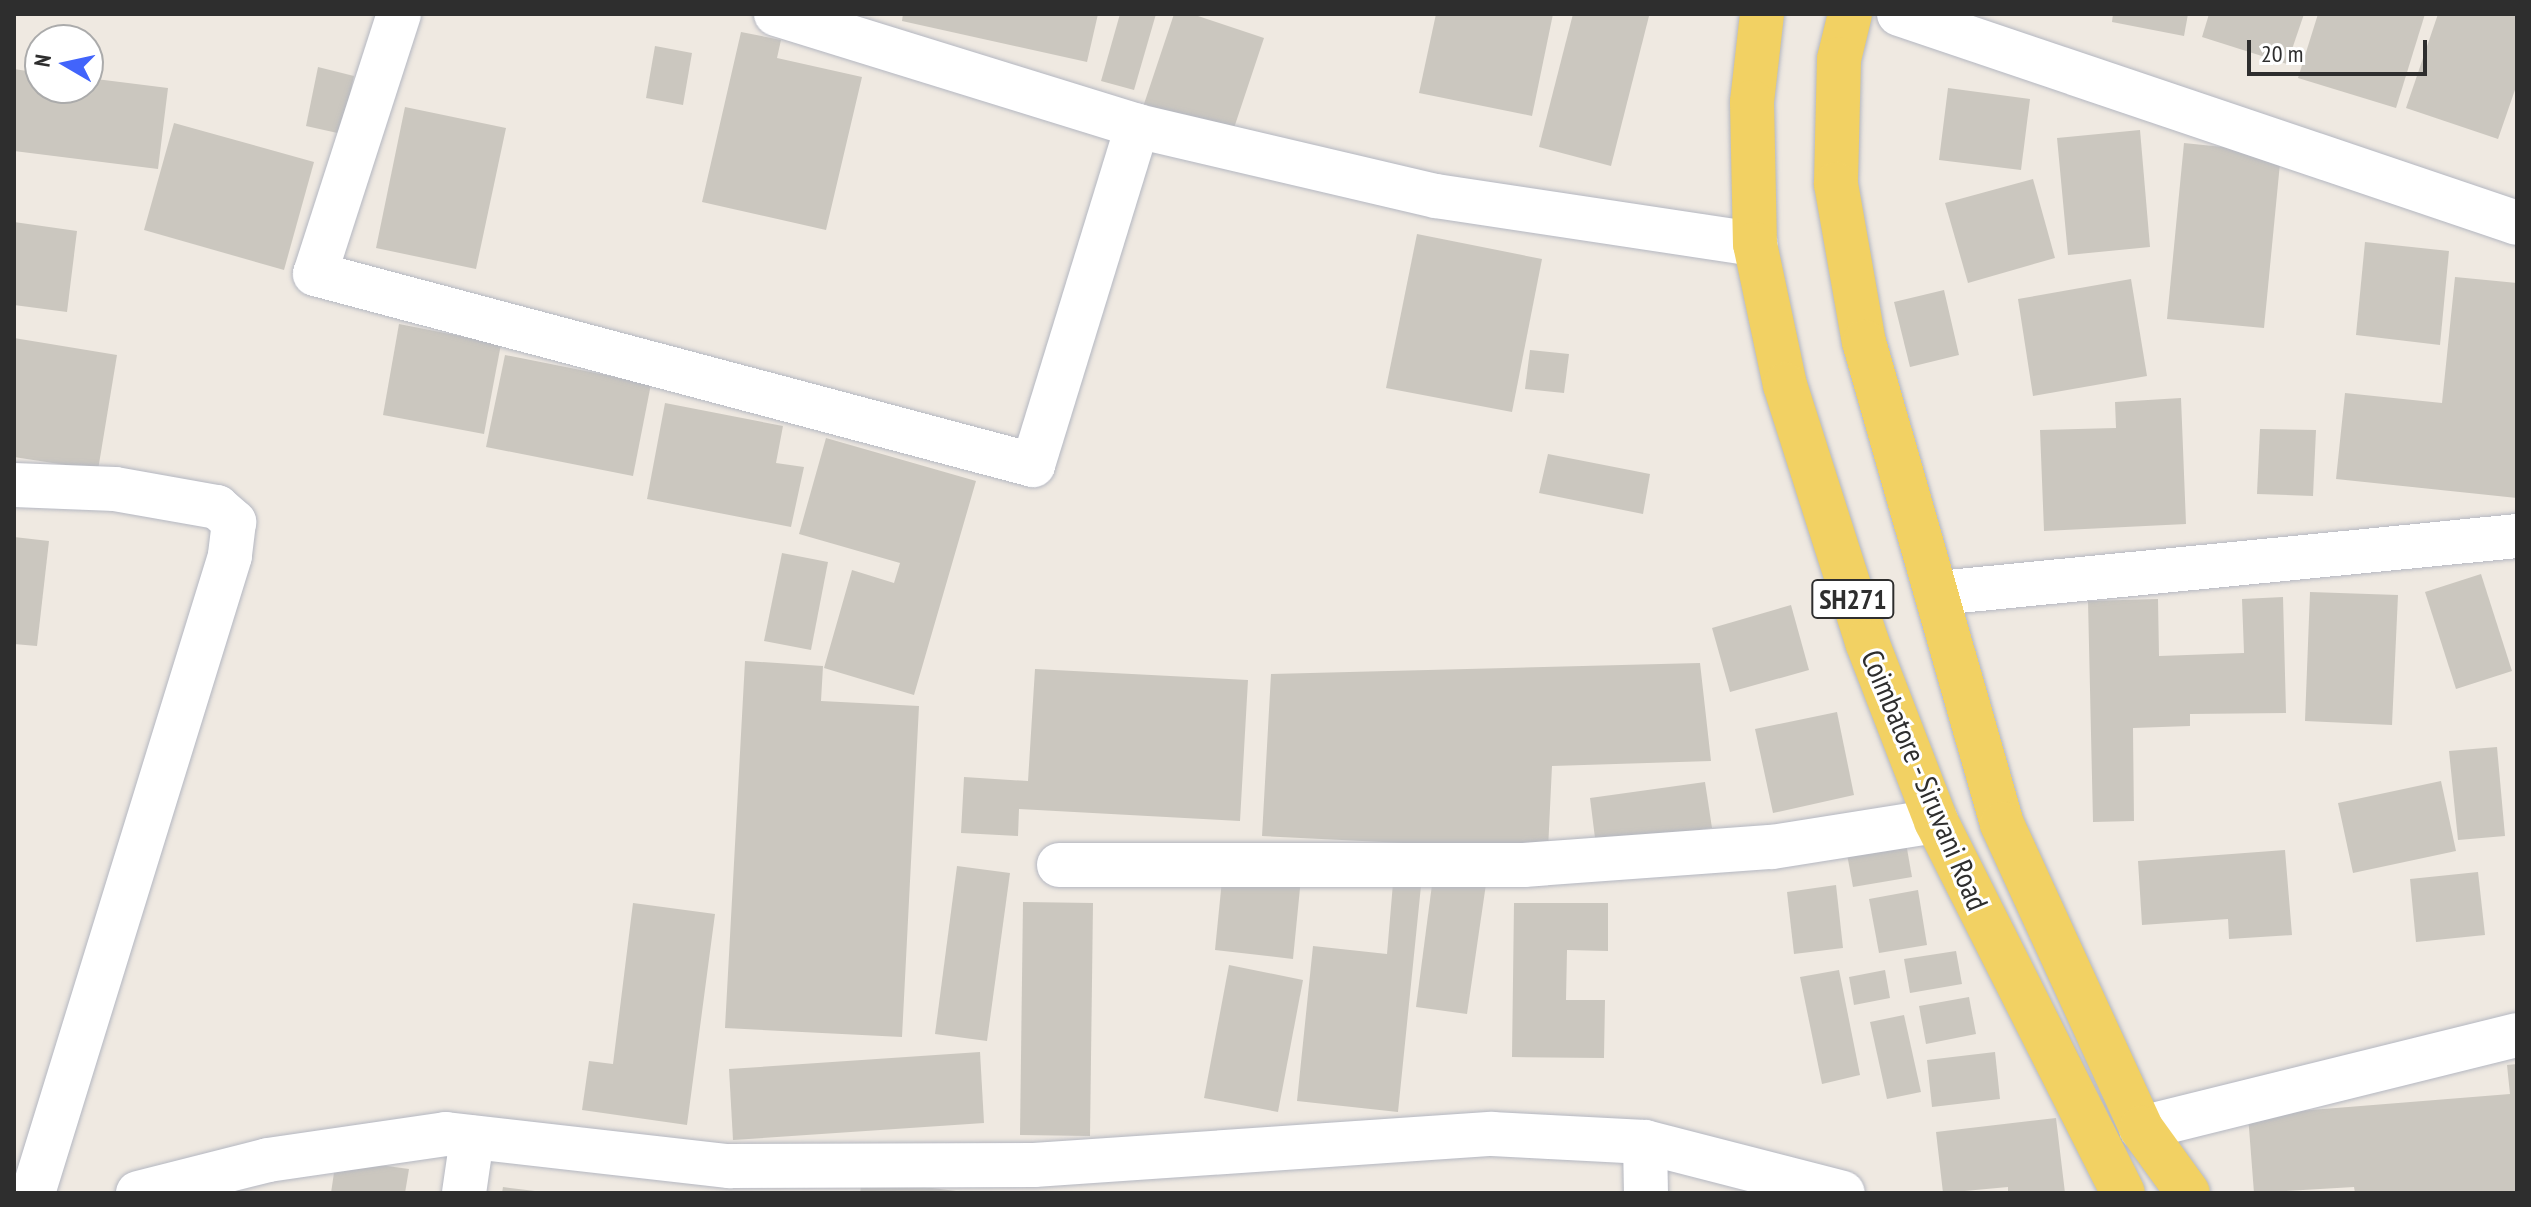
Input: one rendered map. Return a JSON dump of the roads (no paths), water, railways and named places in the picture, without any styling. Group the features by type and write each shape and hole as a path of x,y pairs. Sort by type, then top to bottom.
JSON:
{"main road":[{"name":"Coimbatore - Siruvani Road","path":"1762,14 1752,102 1755,244 1785,385 1867,642 1936,821 2123,1193"},
{"path":"1850,14 1839,59 1836,184 1864,342 1939,593 2002,824 2141,1128 2188,1193"}],"street":[{"path":"399,14 315,274 1033,465 1137,126"},
{"path":"776,14 1137,126 1436,196 1755,244"},
{"path":"1899,14 2517,223"},
{"path":"14,485 115,489 217,507 234,522 230,556 33,1193"},
{"path":"1939,593 2517,536"},
{"path":"1059,865 1524,865 1772,847 1936,821"},
{"path":"2141,1128 2517,1035"},
{"path":"138,1193 240,1180 446,1134 729,1166 1034,1165 1492,1134 1645,1142 1843,1193"},
{"path":"464,1193 472,1138"},
{"path":"1645,1142 1646,1193"}]}
